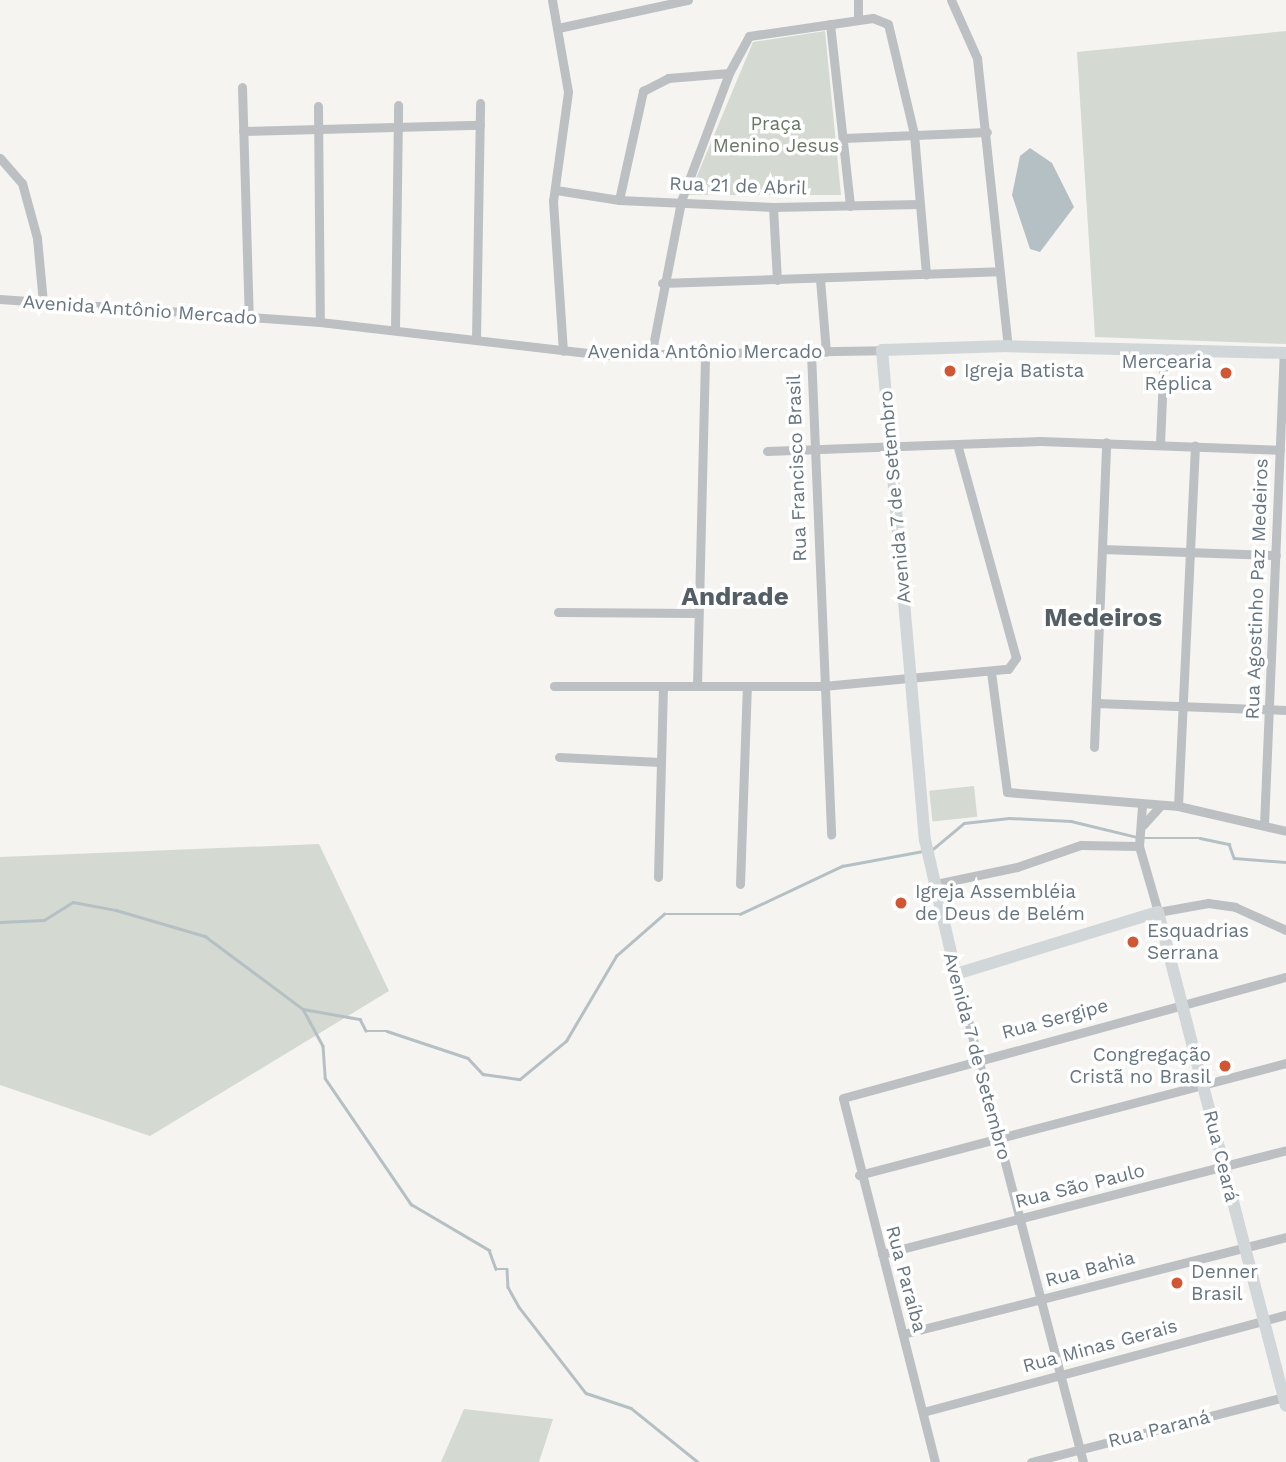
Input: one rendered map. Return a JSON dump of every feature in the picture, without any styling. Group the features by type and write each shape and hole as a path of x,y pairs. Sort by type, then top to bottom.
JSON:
{"street":[{"path":"552,0 568,92 556,190 563,351"},
{"path":"858,0 858,19"},
{"path":"951,0 977,58 1008,346"},
{"path":"558,28 689,1"},
{"path":"651,356 681,201 729,73 750,36 858,19 883,19 898,55 914,134 926,274"},
{"path":"830,24 850,206"},
{"path":"619,201 643,91 668,78 729,73"},
{"path":"242,87 249,319"},
{"path":"476,338 480,103"},
{"path":"395,330 398,105"},
{"path":"318,106 320,322"},
{"path":"243,131 480,125"},
{"path":"844,138 987,132"},
{"path":"0,158 22,183 37,238 43,303"},
{"name":"Rua 21 de Abril","path":"556,190 619,201 681,201 773,207 919,204"},
{"path":"773,207 777,281"},
{"path":"663,283 999,271"},
{"path":"820,279 826,352"},
{"name":"Avenida Antônio Mercado","path":"0,299 320,322 476,338 563,351 651,356 1008,346 1285,353"},
{"name":"Avenida 7 de Setembro","path":"882,350 931,885 957,974 1083,1462"},
{"path":"1160,444 1164,351"},
{"name":"Rua Francisco Brasil","path":"811,353 811,450 831,835"},
{"name":"Rua Agostinho Paz Medeiros","path":"1264,825 1285,353"},
{"path":"697,686 705,355"},
{"path":"1094,747 1106,442"},
{"path":"767,451 1106,442 1280,450"},
{"path":"554,686 747,688 912,683 1008,669 1016,659 957,444"},
{"path":"1178,806 1195,445"},
{"path":"1101,549 1276,555"},
{"path":"558,612 697,613"},
{"path":"991,672 1007,792 1142,806 1178,806 1286,831"},
{"path":"658,877 663,686"},
{"path":"740,884 747,688"},
{"path":"1096,703 1286,710"},
{"path":"559,757 660,762"},
{"path":"1143,825 1161,805"},
{"name":"Rua Ceará","path":"1142,806 1140,843 1285,1400"},
{"path":"931,885 1017,867 1081,845 1140,843"},
{"path":"957,974 1158,912 1208,903 1235,907 1286,930"},
{"name":"Rua Sergipe","path":"842,1106 848,1093 1286,977"},
{"path":"859,1175 1286,1063"},
{"name":"Rua Paraíba","path":"842,1106 935,1462"},
{"name":"Rua São Paulo","path":"882,1254 1286,1150"},
{"name":"Rua Bahia","path":"903,1334 1286,1237"},
{"name":"Rua Minas Gerais","path":"923,1412 1286,1315"},
{"name":"Rua Paraná","path":"1031,1462 1285,1400"}],"green space":[{"name":"Praça Menino Jesus","path":"825,31 841,195 689,195 753,42"},
{"path":"1286,31 1286,344 1095,337 1077,52"},
{"path":"974,786 977,817 932,822 929,791"},
{"path":"319,844 389,991 150,1136 0,1085 0,857"},
{"path":"464,1409 553,1419 539,1462 441,1462"}],"shaded area":[{"path":"1030,148 1052,163 1074,207 1040,252 1030,249 1012,195 1020,156"}],"waterway":[{"path":"933,849 964,823 1009,818 1071,821 1137,837"},
{"path":"1144,838 1200,838 1229,844 1234,858 1286,862"},
{"path":"303,1009 360,1019 366,1031 387,1031 468,1058 483,1074 520,1079 566,1041 616,956 664,914 740,914 842,866 923,851"},
{"path":"0,922 44,920 73,902 116,910 205,936 303,1009"},
{"path":"303,1009 323,1046 325,1078 411,1204 489,1250 496,1269 507,1269 508,1287 519,1307 586,1393 631,1408 698,1462"}],"place":[{"name":"Igreja Batista","path":"950,371"},
{"name":"Mercearia Réplica","path":"1226,373"},
{"name":"Igreja Assembléia de Deus de Belém","path":"901,903"},
{"name":"Esquadrias Serrana","path":"1133,942"},
{"name":"Congregação Cristã no Brasil","path":"1225,1066"},
{"name":"Denner Brasil","path":"1177,1283"}],"district":[{"name":"Andrade","path":"735,597"},
{"name":"Medeiros","path":"1103,618"}]}
